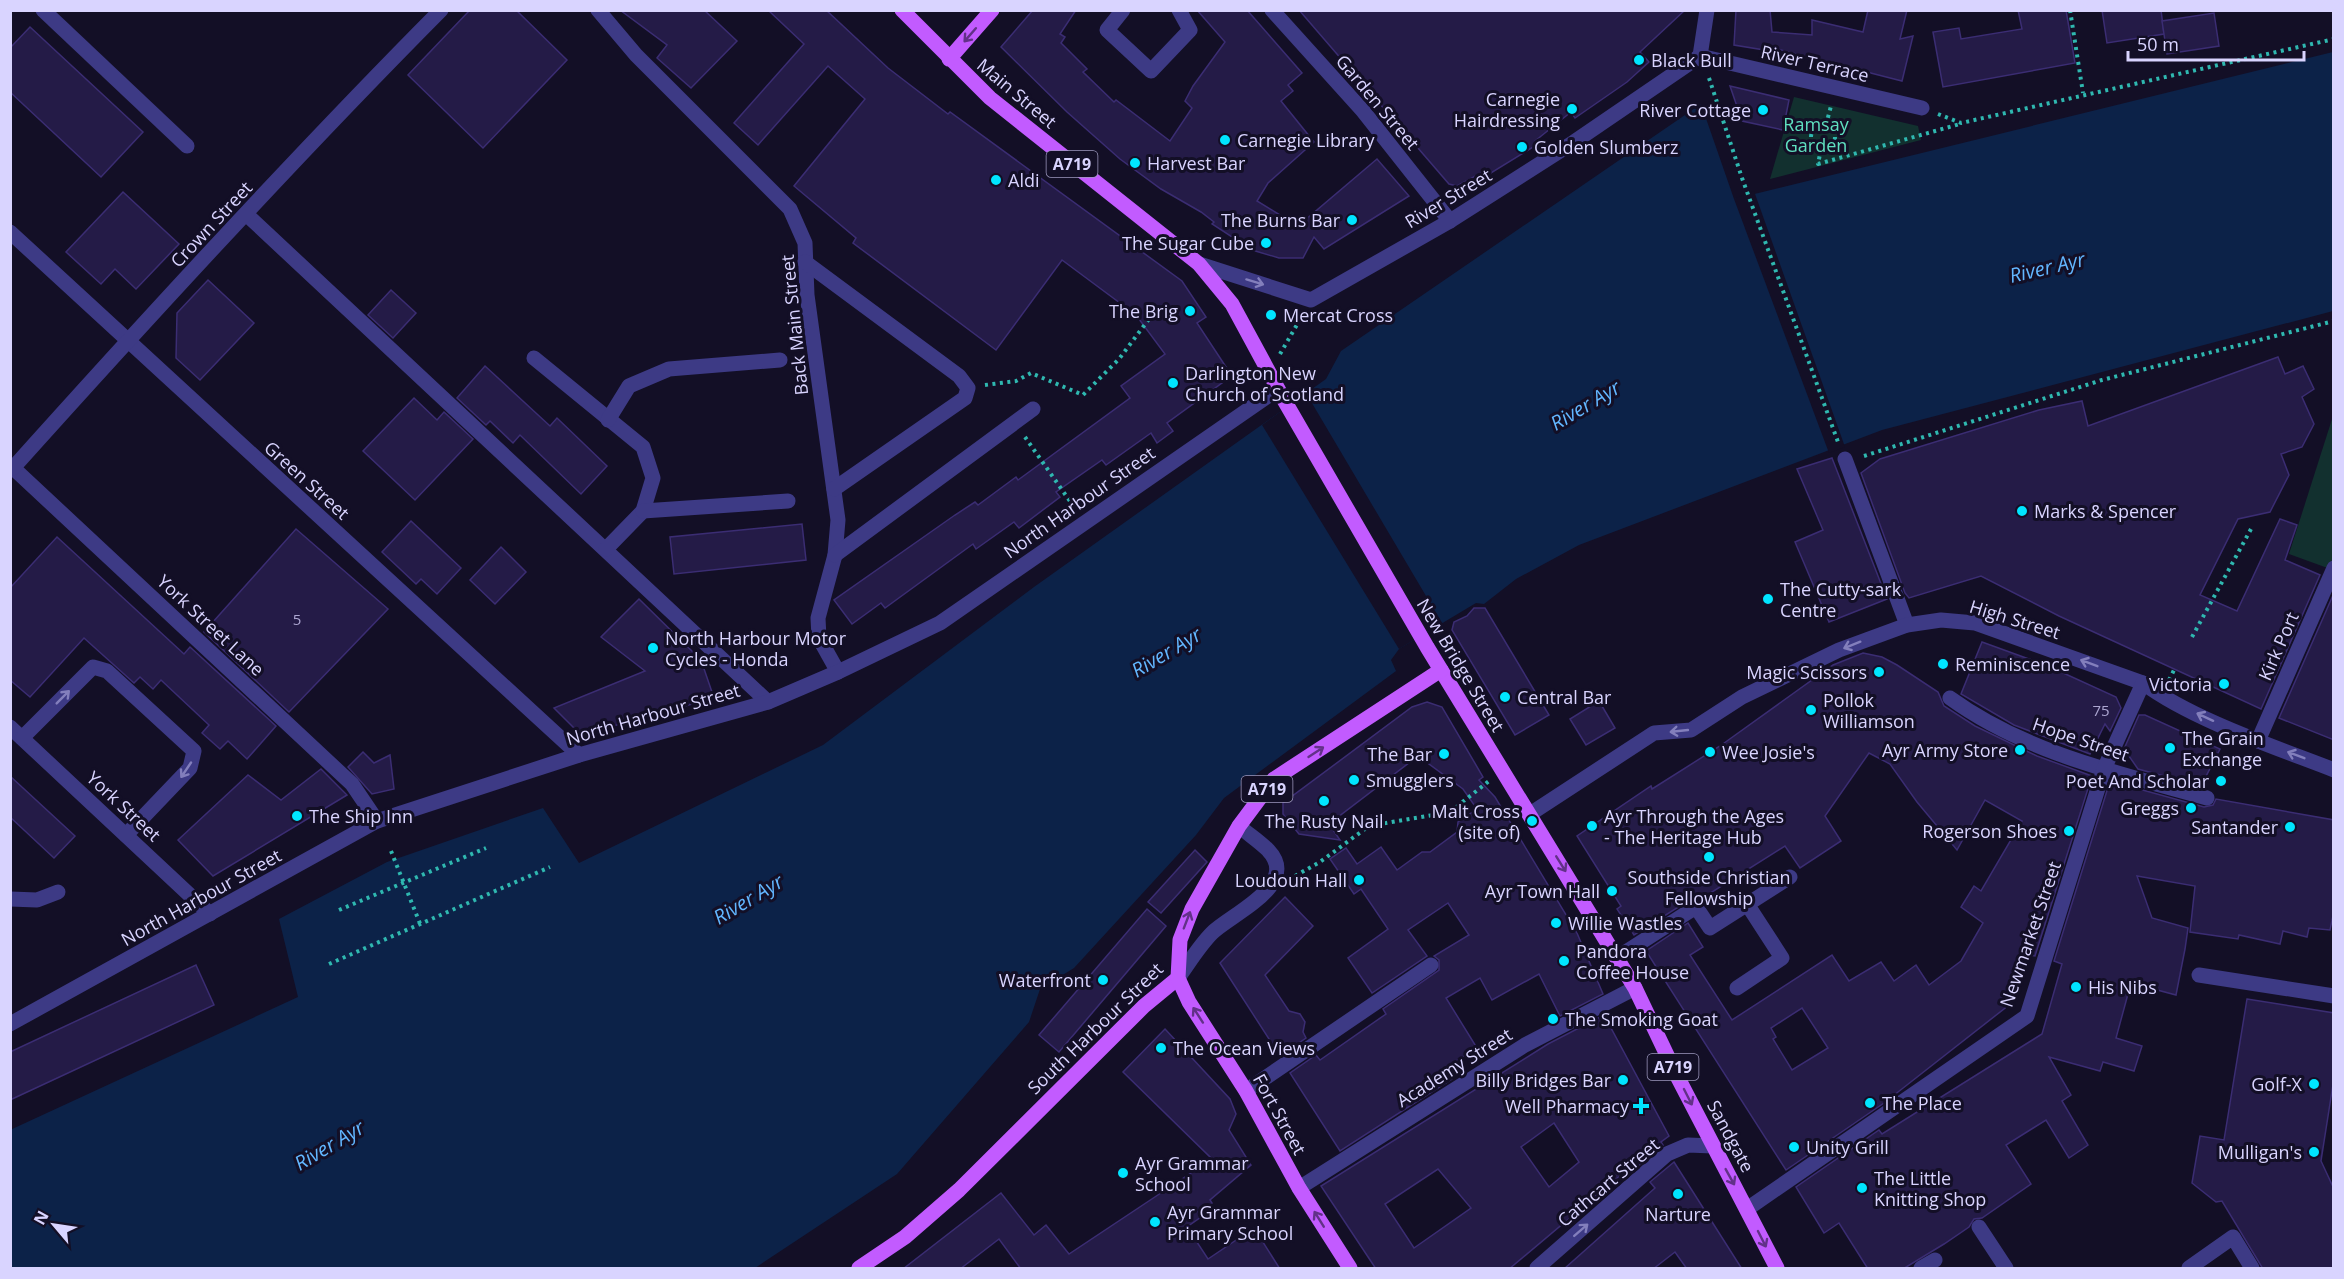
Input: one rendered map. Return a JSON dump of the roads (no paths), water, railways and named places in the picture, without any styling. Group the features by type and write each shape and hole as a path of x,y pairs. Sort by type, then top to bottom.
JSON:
{"main road":[{"name":"Main Street","path":"902,10 990,98 1199,264"},
{"path":"949,59 992,10"},
{"name":"A719","path":"1199,264 1232,304 1281,395"},
{"name":"New Bridge Street","path":"1281,395 1427,647 1618,957"},
{"path":"1441,670 1530,814"},
{"name":"South Harbour Street","path":"859,1269 905,1237 959,1190 1144,1006 1178,978 1180,939 1192,909 1239,826 1274,779 1441,670"},
{"name":"Sandgate","path":"1618,957 1778,1269"},
{"name":"Fort Street","path":"1178,978 1189,1002 1246,1091 1299,1188 1350,1269"}],"street":[{"path":"43,10 187,146"},
{"name":"Crown Street","path":"12,466 369,83 441,10"},
{"name":"Back Main Street","path":"598,10 636,55 790,209 805,243 805,262 838,520 835,555 818,618 819,638 838,672"},
{"path":"1123,10 1107,30 1150,71 1190,30 1179,10"},
{"name":"Garden Street","path":"1272,10 1364,111 1450,221"},
{"path":"1700,56 1707,10"},
{"name":"River Street","path":"1199,264 1311,300 1450,221 1574,142 1700,56"},
{"name":"River Terrace","path":"1700,56 1922,108"},
{"path":"246,214 768,702"},
{"name":"Green Street","path":"10,232 579,755"},
{"path":"805,262 959,376 968,388 964,398 834,489"},
{"path":"534,358 643,447 653,478 643,511 606,549"},
{"path":"608,420 629,386 669,369 780,360"},
{"name":"North Harbour Street","path":"10,1024 376,821 579,755 768,702 838,672 940,622 1085,522 1281,395"},
{"path":"835,555 1033,409"},
{"path":"1845,459 1907,625"},
{"name":"York Street Lane","path":"12,466 352,784 376,821"},
{"path":"643,511 788,501"},
{"name":"Kirk Port","path":"2258,741 2334,568"},
{"name":"High Street","path":"1530,814 1654,734 1691,730 1742,697 1839,650 1907,625 1941,620 1975,623 2143,684 2161,697 2258,741 2334,770"},
{"path":"16,733 93,667 107,671 194,751 190,768 126,835"},
{"name":"Newmarket Street","path":"1747,1209 2027,1016 2104,770 2143,684"},
{"name":"Hope Street","path":"1950,698 1981,720 2062,757 2207,798"},
{"name":"York Street","path":"16,733 210,914"},
{"path":"1178,978 1212,933 1268,891 1275,878 1275,862 1269,850 1239,826"},
{"path":"1618,957 1696,907 1710,928 1790,877"},
{"path":"10,899 37,900 58,892"},
{"path":"1737,988 1782,958 1747,904"},
{"path":"1246,1091 1431,964"},
{"path":"2199,975 2334,996"},
{"name":"Academy Street","path":"1299,1188 1525,1045 1635,988"},
{"name":"Cathcart Street","path":"1537,1269 1667,1154 1688,1145 1713,1146"},
{"path":"1979,1227 2006,1269"},
{"path":"2189,1269 2233,1237 2252,1269"},
{"path":"1922,1269 1935,1260"}],"water":[{"name":"River Ayr","path":"2333,52 2333,311 1882,430 1579,545 1516,579 1484,604 1476,603 1399,649 1391,660 1396,671 1224,798 1196,835 1074,968 1040,989 1029,1022 897,1174 755,1268 11,1268 10,1130 298,997 279,919 387,862 543,808 579,863 823,745 1034,587 1326,379 1341,351 1701,104 1734,199"}],"place":[{"name":"Black Bull","path":"1639,60"},
{"name":"Carnegie Hairdressing","path":"1572,109"},
{"name":"River Cottage","path":"1763,110"},
{"name":"Carnegie Library","path":"1225,140"},
{"name":"Golden Slumberz","path":"1522,147"},
{"name":"Harvest Bar","path":"1135,163"},
{"name":"Aldi","path":"996,180"},
{"name":"The Burns Bar","path":"1352,220"},
{"name":"The Sugar Cube","path":"1266,243"},
{"name":"The Brig","path":"1190,311"},
{"name":"Mercat Cross","path":"1271,315"},
{"name":"Darlington New Church of Scotland","path":"1173,383"},
{"name":"Marks & Spencer","path":"2022,511"},
{"name":"The Cutty-sark Centre","path":"1768,599"},
{"name":"North Harbour Motor Cycles - Honda","path":"653,648"},
{"name":"Reminiscence","path":"1943,664"},
{"name":"Magic Scissors","path":"1879,672"},
{"name":"Victoria","path":"2224,684"},
{"name":"Central Bar","path":"1505,697"},
{"name":"Pollok Williamson","path":"1811,710"},
{"name":"The Grain Exchange","path":"2170,748"},
{"name":"Ayr Army Store","path":"2020,750"},
{"name":"Wee Josie's","path":"1710,752"},
{"name":"The Bar","path":"1444,754"},
{"name":"Smugglers","path":"1354,780"},
{"name":"Poet And Scholar","path":"2221,781"},
{"name":"The Rusty Nail","path":"1324,801"},
{"name":"Greggs","path":"2191,808"},
{"name":"The Ship Inn","path":"297,816"},
{"name":"Malt Cross (site of)","path":"1532,821"},
{"name":"Ayr Through the Ages - The Heritage Hub","path":"1592,826"},
{"name":"Santander","path":"2290,827"},
{"name":"Rogerson Shoes","path":"2069,831"},
{"name":"Southside Christian Fellowship","path":"1709,857"},
{"name":"Loudoun Hall","path":"1359,880"},
{"name":"Ayr Town Hall","path":"1612,891"},
{"name":"Willie Wastles","path":"1556,923"},
{"name":"Pandora Coffee House","path":"1564,961"},
{"name":"Waterfront","path":"1103,980"},
{"name":"His Nibs","path":"2076,987"},
{"name":"The Smoking Goat","path":"1553,1019"},
{"name":"The Ocean Views","path":"1161,1048"},
{"name":"Billy Bridges Bar","path":"1623,1080"},
{"name":"Golf-X","path":"2314,1084"},
{"name":"The Place","path":"1870,1103"},
{"name":"Well Pharmacy","path":"1641,1106"},
{"name":"Unity Grill","path":"1794,1147"},
{"name":"Mulligan's","path":"2314,1152"},
{"name":"Ayr Grammar School","path":"1123,1173"},
{"name":"The Little Knitting Shop","path":"1862,1188"},
{"name":"Narture","path":"1678,1194"},
{"name":"Ayr Grammar Primary School","path":"1155,1222"}],"park label":[{"name":"Ramsay Garden","path":"1816,134"}]}
